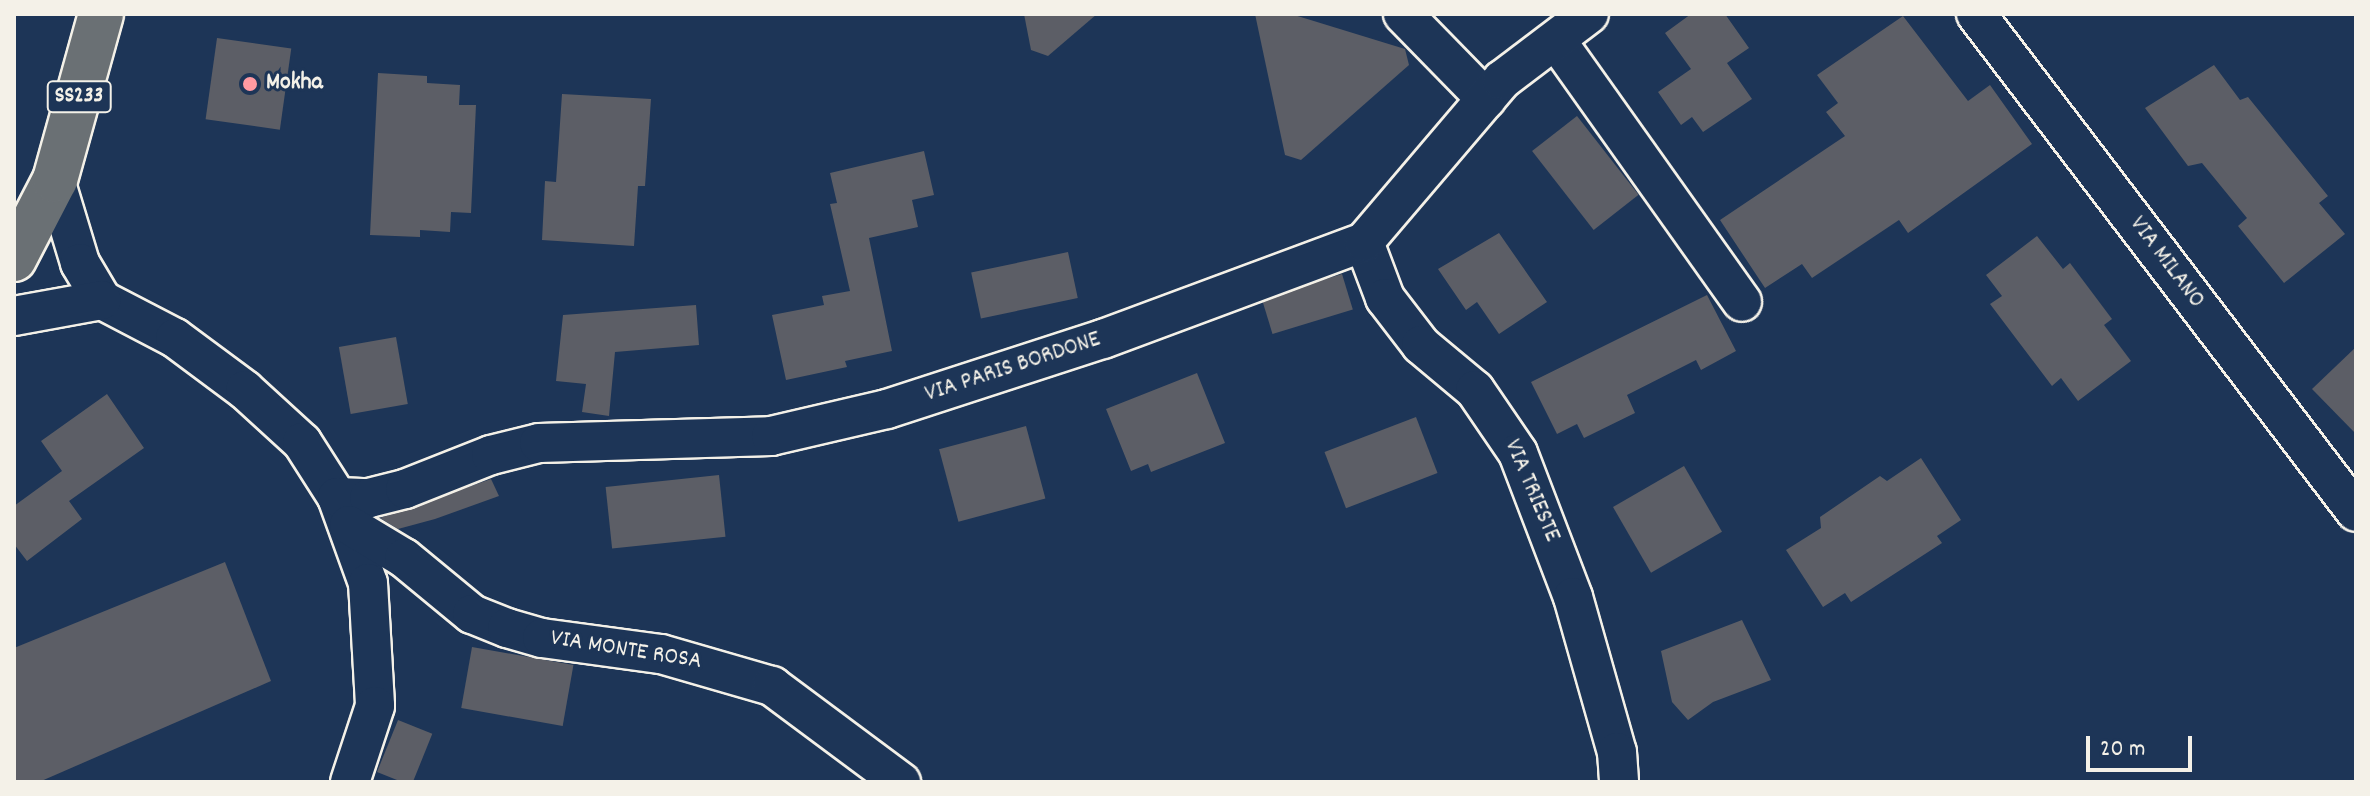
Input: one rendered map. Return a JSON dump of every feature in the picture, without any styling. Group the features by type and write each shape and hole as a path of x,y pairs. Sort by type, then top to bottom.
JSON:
{"main road":[{"name":"SS233","path":"14,259 55,180 101,14"}],"street":[{"path":"1403,14 1486,99"},
{"name":"VIA PARIS BORDONE","path":"343,511 369,498 405,489 491,455 539,443 771,436 887,409 995,375 1364,242 1502,80 1589,14"},
{"name":"VIA MILANO","path":"1976,14 2356,512"},
{"path":"1556,40 1742,302"},
{"path":"55,180 80,263 102,300 175,338 245,390 302,442 343,511 368,583 375,706 350,782"},
{"name":"VIA TRIESTE","path":"1364,242 1385,298 1421,345 1475,390 1518,453 1573,597 1617,752 1619,782"},
{"path":"14,316 102,300"},
{"name":"VIA MONTE ROSA","path":"343,511 472,614 507,628 690,660 772,686 901,782"}],"building":[{"path":"1024,14 1097,14 1048,56 1031,50"},
{"path":"1255,14 1291,14 1405,49 1409,65 1301,160 1285,155"},
{"path":"1691,14 1725,14 1749,48 1727,63 1752,99 1703,132 1692,117 1681,125 1658,92 1691,69 1665,33"},
{"path":"1903,16 1968,101 1990,85 2032,144 1908,233 1899,220 1812,278 1802,264 1765,288 1720,220 1845,136 1826,112 1838,103 1817,75"},
{"path":"217,38 291,48 280,130 206,119"},
{"path":"2214,65 2240,100 2248,97 2328,196 2319,203 2345,234 2284,283 2238,226 2247,218 2202,163 2188,166 2145,108"},
{"path":"378,73 427,76 427,83 460,85 459,105 476,105 471,213 451,212 450,232 420,230 420,237 370,235"},
{"path":"562,94 651,99 645,186 638,186 634,246 542,240 545,181 556,182"},
{"path":"1577,116 1639,195 1594,230 1532,151"},
{"path":"924,151 934,195 912,200 918,227 869,238 892,351 845,361 847,367 786,380 772,315 824,305 822,296 850,291 830,204 837,203 830,173"},
{"path":"1499,233 1547,302 1499,334 1477,302 1466,310 1438,269"},
{"path":"2037,236 2063,269 2070,263 2112,319 2104,325 2131,361 2078,401 2061,378 2052,386 1990,304 2002,296 1986,275"},
{"path":"1068,252 1078,298 981,319 971,273"},
{"path":"1342,274 1353,309 1272,334 1262,299"},
{"path":"1707,295 1736,351 1701,370 1696,360 1627,395 1635,413 1584,438 1577,424 1557,434 1531,382"},
{"path":"696,305 699,345 615,352 609,416 582,412 586,384 556,381 563,315"},
{"path":"396,337 408,404 351,414 339,347"},
{"path":"2356,347 2356,434 2312,389"},
{"path":"1197,373 1225,443 1151,472 1148,464 1131,471 1106,409"},
{"path":"107,394 144,448 69,501 82,519 27,561 14,544 14,506 62,471 41,441"},
{"path":"1416,417 1438,473 1346,508 1325,452"},
{"path":"1026,426 1045,498 958,522 939,449"},
{"path":"1921,458 1961,520 1937,536 1942,543 1851,602 1845,593 1823,607 1786,550 1821,528 1820,517 1880,476 1887,481"},
{"path":"1684,466 1722,532 1651,573 1613,507"},
{"path":"719,475 725,537 612,549 606,487"},
{"path":"491,479 499,496 435,519 398,529 380,518"},
{"path":"225,562 271,681 39,782 14,782 14,648"},
{"path":"1742,620 1771,680 1713,702 1688,720 1672,702 1661,651"},
{"path":"472,647 573,665 563,726 461,708"},
{"path":"398,720 432,734 413,782 402,782 377,772"}],"place":[{"name":"Mokha","path":"250,84"}]}
